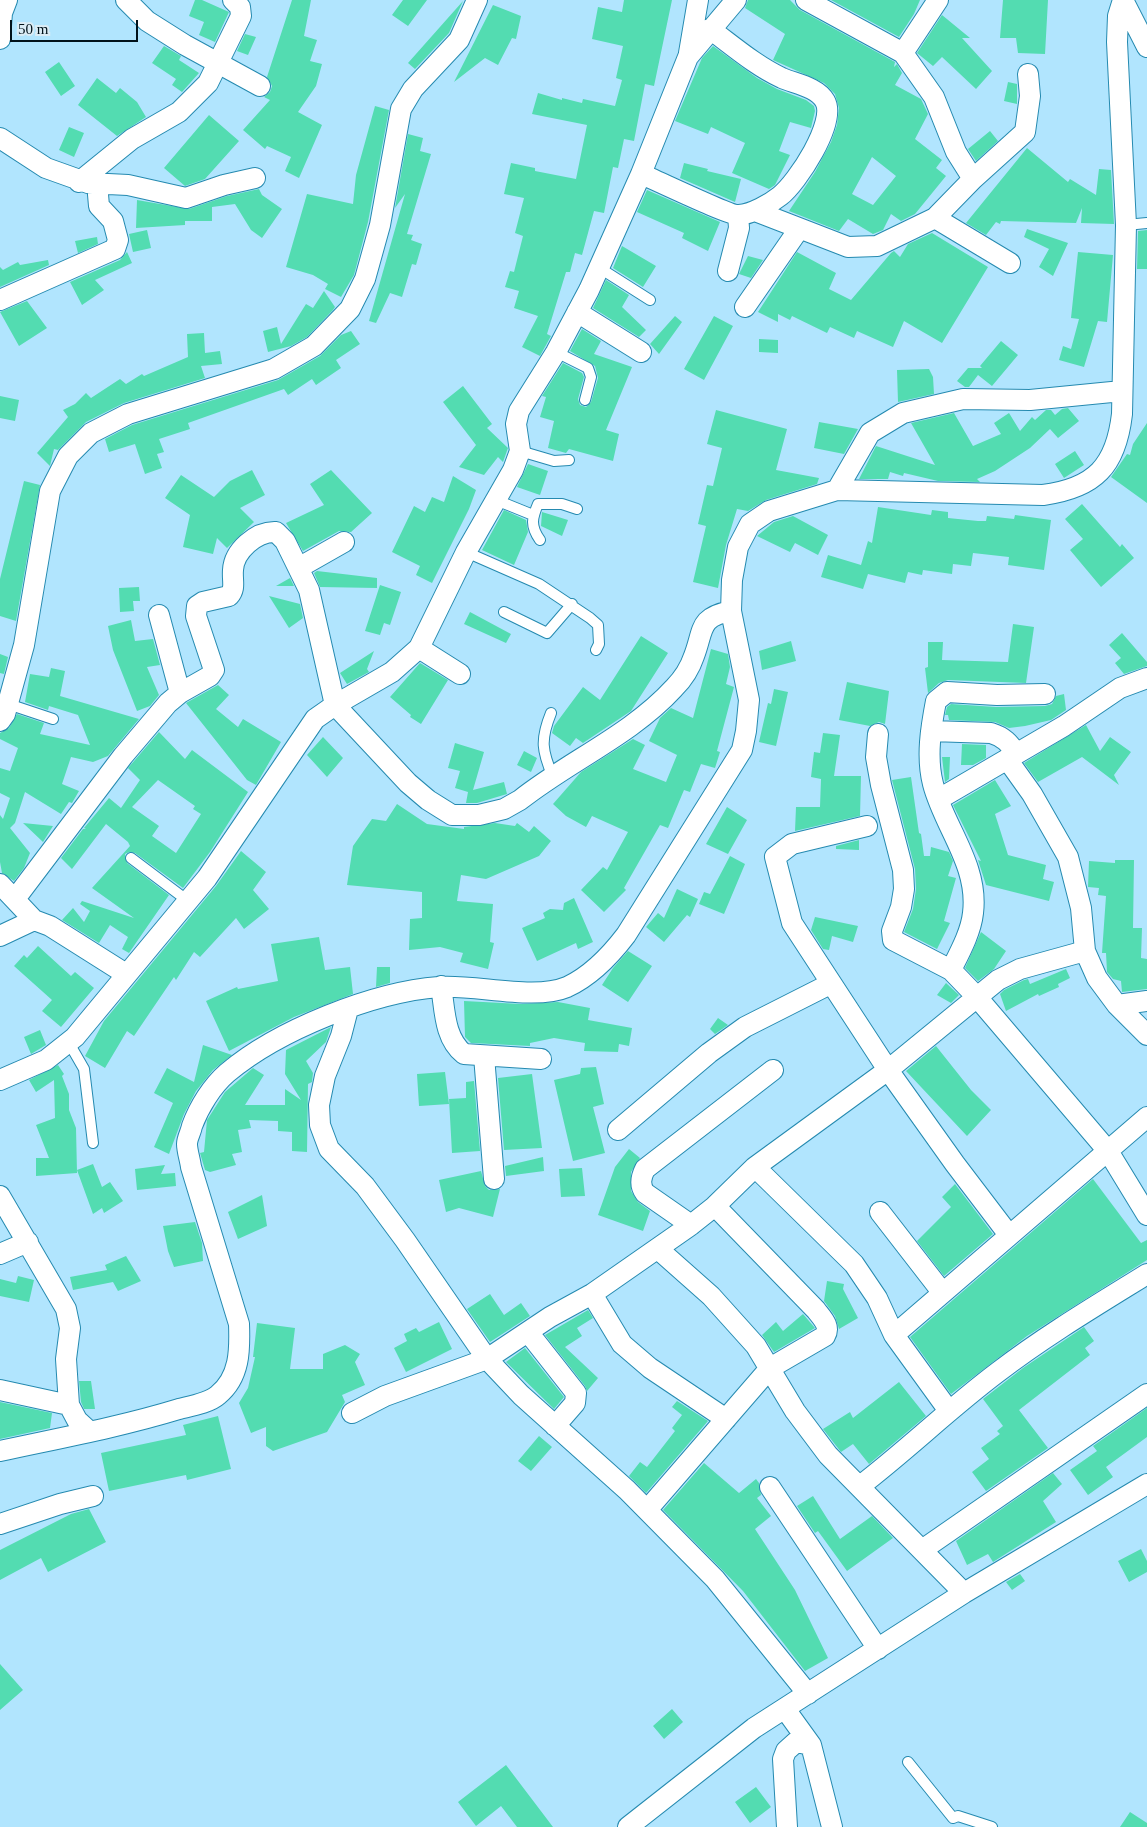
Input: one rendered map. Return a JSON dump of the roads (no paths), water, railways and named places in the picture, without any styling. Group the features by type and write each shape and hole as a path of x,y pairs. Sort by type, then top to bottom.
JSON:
{"street":[{"path":"0,38 2,13 7,0"},
{"path":"126,0 147,21 185,45 260,86"},
{"path":"88,182 132,139 179,112 208,84 241,16 240,7 233,0"},
{"path":"4,713 24,646 50,491 68,456 91,433 128,414 274,369 314,346 350,309 365,279 380,225 401,109 414,89 459,40 477,0"},
{"path":"0,1080 46,1060 69,1043 207,878 316,719 335,705 392,672 419,648 466,552 513,470 520,451 516,424 518,411 556,352 577,312 641,174 688,58 698,0"},
{"path":"688,58 710,29 736,0"},
{"path":"806,0 903,53 934,97 956,152 973,179"},
{"path":"903,53 938,0"},
{"path":"1123,0 1147,47"},
{"path":"0,1451 152,1418 218,1396 233,1377 240,1351 239,1324 191,1166 187,1143 195,1118 209,1094 226,1074 271,1041 348,1009 393,994 441,986 547,992 566,987 589,973 609,956 626,935 742,750 749,700 731,611 732,580 738,547 750,524 769,511 837,490 1043,495 1068,492 1090,480 1108,462 1119,439 1122,391 1126,225 1117,42 1118,16 1123,0"},
{"path":"710,29 767,70 818,93 828,108 828,118 819,140 800,172 781,196 746,213 739,228 728,271"},
{"path":"641,174 746,213 799,228 848,247 877,246 935,218 973,179 1026,132 1030,96 1028,74"},
{"path":"0,138 46,168 88,182 128,184 186,198 224,185 255,178"},
{"path":"0,300 115,249 118,240 113,221 99,206 88,182"},
{"path":"935,218 1010,263"},
{"path":"745,307 799,228"},
{"path":"577,312 641,352"},
{"path":"837,490 870,433 903,413 963,399 1030,400 1122,391"},
{"path":"15,899 123,756 168,704 180,693 213,673 214,666 196,616 196,609 203,602 224,598 232,592 235,561 248,543 266,533 276,532 285,541 300,567 315,609 323,660 335,705 408,783 428,800 452,815 478,815 504,809 619,733 661,701 686,673 694,656 700,631 706,621 716,614 731,611"},
{"path":"300,567 344,542"},
{"path":"159,615 180,693"},
{"path":"419,648 460,674"},
{"path":"938,799 1064,726 1120,688 1147,678"},
{"path":"951,970 964,943 974,913 971,880 963,853 938,799 931,774 931,731 936,701 947,692 997,695 1045,694"},
{"path":"931,731 991,733 1000,736 1068,857 1081,908 1084,951 1097,978 1117,1005 1147,1035"},
{"path":"878,734 876,757 881,785 903,870 902,907 891,936 900,945 951,970 976,996 1108,1151 1147,1215"},
{"path":"867,826 792,844 776,857 792,923 830,984 888,1070 954,1164 1010,1235"},
{"path":"0,884 34,920 50,926 126,974"},
{"path":"0,936 34,920"},
{"path":"352,1413 385,1396 487,1359 592,1294 691,1226 716,1206 755,1167 888,1070 976,996 998,980 1020,969 1084,951"},
{"path":"618,1130 709,1053 745,1027 830,984"},
{"path":"441,986 448,1031 455,1047 464,1054 541,1059"},
{"path":"1117,1005 1147,1001"},
{"path":"348,1009 341,1036 325,1076 318,1105 320,1125 329,1149 365,1186 487,1359 520,1395 648,1510 716,1579 808,1694"},
{"path":"484,1056 494,1179"},
{"path":"691,1226 645,1193 641,1188 641,1178 645,1169 773,1070"},
{"path":"894,1335 1147,1117"},
{"path":"755,1167 854,1264 877,1298 894,1335 949,1411"},
{"path":"0,1196 66,1309 70,1328 66,1359 69,1405 77,1420 89,1431"},
{"path":"648,1510 770,1368 826,1336 828,1326 816,1310 716,1206"},
{"path":"880,1212 942,1292"},
{"path":"0,1254 28,1242"},
{"path":"658,1249 711,1296 756,1346 795,1411 828,1455 964,1593"},
{"path":"860,1486 898,1457 949,1411 998,1372 1075,1319 1147,1274"},
{"path":"592,1294 622,1344 650,1368 726,1420"},
{"path":"528,1332 576,1393 575,1403 555,1426"},
{"path":"0,1390 69,1405"},
{"path":"922,1550 1147,1394"},
{"path":"628,1827 754,1728 964,1593 1147,1484"},
{"path":"770,1487 878,1649"},
{"path":"0,1524 60,1504 93,1496"},
{"path":"785,1709 811,1745 832,1827"},
{"path":"787,1827 783,1760 786,1751 796,1742 811,1745"}],"lane":[{"path":"1126,225 1147,224"},
{"path":"598,267 650,300"},
{"path":"556,352 588,368 590,377 585,400"},
{"path":"520,451 554,461 569,460"},
{"path":"496,500 533,515"},
{"path":"540,540 532,526 533,515 538,504 545,502 577,508"},
{"path":"466,552 539,584 572,604 598,625 599,644 596,650"},
{"path":"504,612 547,633 572,604"},
{"path":"4,713 53,719"},
{"path":"551,714 544,732 543,743 544,753 553,777"},
{"path":"131,858 188,901"},
{"path":"69,1043 81,1060 84,1069 93,1143"},
{"path":"908,1762 953,1818 958,1816 992,1827"}]}
